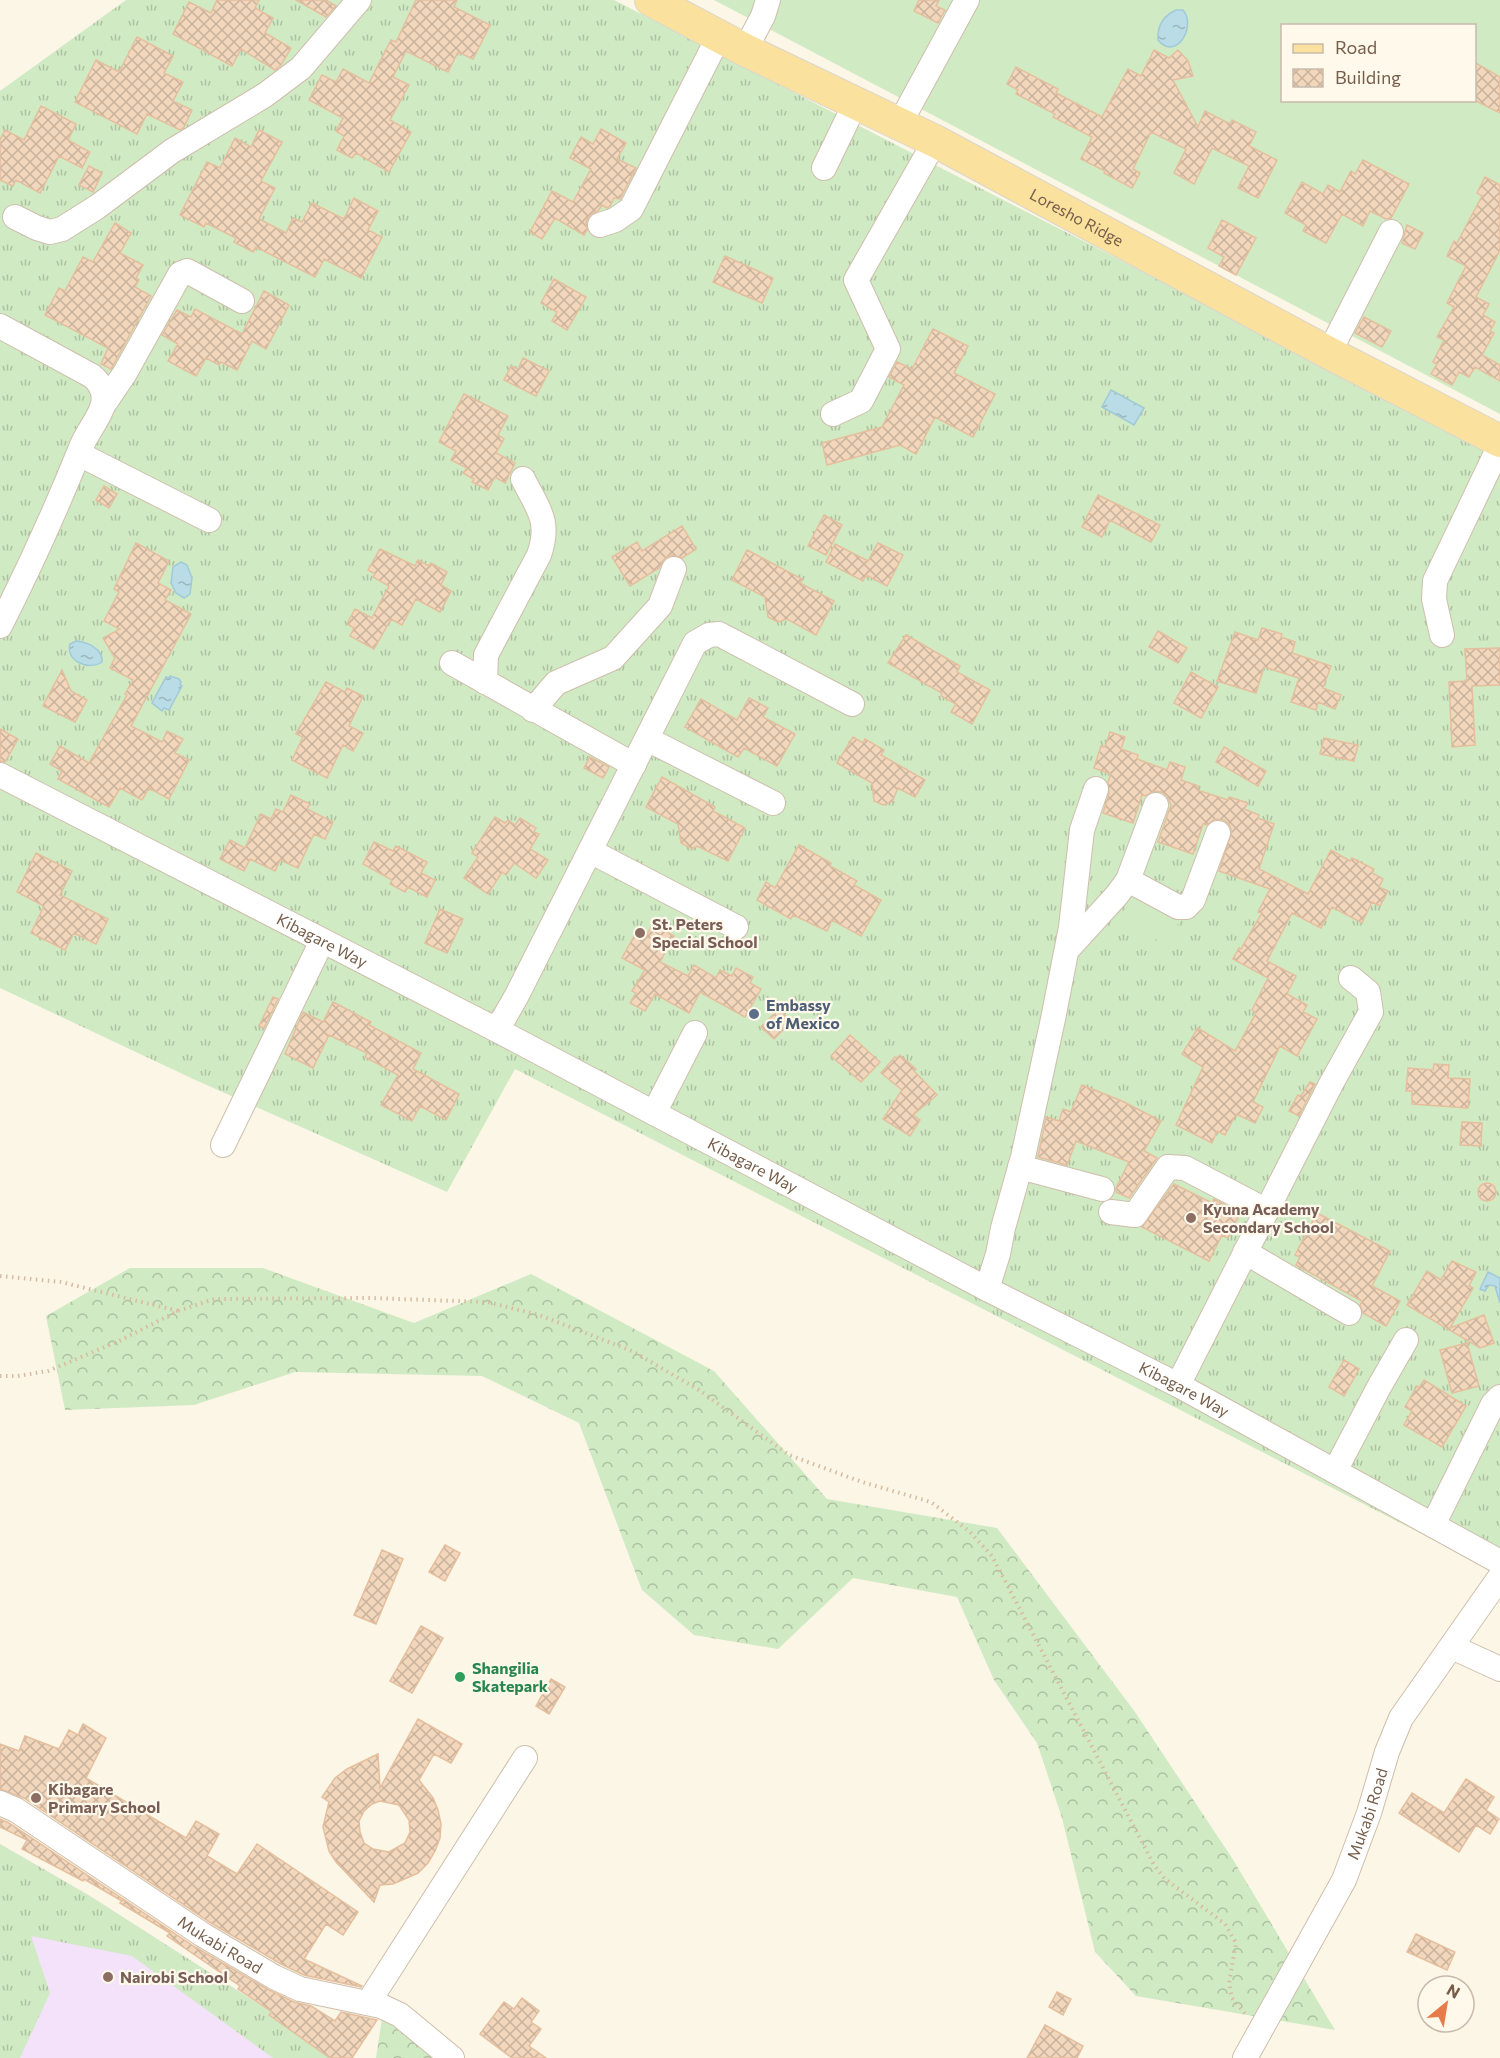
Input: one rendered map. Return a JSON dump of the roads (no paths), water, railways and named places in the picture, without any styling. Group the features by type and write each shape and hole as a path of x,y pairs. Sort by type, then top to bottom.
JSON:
{"main road":[{"name":"Loresho Ridge","path":"651,0 732,43 935,141 1500,443"}],"street":[{"path":"15,217 50,232 62,229 97,207 172,151 266,95 301,68 359,0"},
{"path":"600,225 615,220 631,209 732,43 764,16 768,0"},
{"path":"899,125 967,0"},
{"path":"824,168 855,104"},
{"path":"833,414 861,401 888,349 856,280 935,141"},
{"path":"1329,353 1390,232"},
{"path":"0,626 39,549 79,454 102,407 125,373 180,274 187,271 242,301"},
{"path":"0,326 92,376 102,387 102,407"},
{"path":"1442,635 1434,599 1435,581 1500,443"},
{"path":"79,454 209,520"},
{"path":"485,682 486,655 539,555 544,539 545,528 540,512 523,479"},
{"path":"533,710 556,683 613,658 660,606 674,568"},
{"path":"495,1029 516,998 694,643 709,635 720,634 852,704"},
{"path":"452,663 634,765"},
{"path":"647,739 773,803"},
{"name":"Kibagare Way","path":"0,775 495,1029 987,1289 1178,1385 1500,1562"},
{"path":"987,1289 1020,1167 1053,1019 1067,950 1082,830 1096,789"},
{"path":"1067,950 1128,880 1156,805"},
{"path":"1128,880 1178,907 1186,907 1193,900 1218,832"},
{"path":"590,851 736,927"},
{"path":"223,1146 322,940"},
{"path":"1178,1385 1331,1084 1371,1012 1368,992 1351,978"},
{"path":"654,1113 695,1032"},
{"path":"1020,1167 1102,1189"},
{"path":"1112,1212 1135,1215 1168,1167 1185,1168 1267,1210"},
{"path":"1245,1252 1349,1313"},
{"path":"1335,1471 1406,1340"},
{"path":"1433,1525 1493,1404 1500,1397"},
{"name":"Mukabi Road","path":"1245,2058 1344,1880 1370,1813 1387,1752 1401,1718 1500,1577"},
{"path":"1452,1647 1500,1669"},
{"path":"368,2003 525,1758"},
{"name":"Mukabi Road","path":"0,1803 16,1810 203,1935 274,1977 300,1989 381,2006 400,2015 452,2058"}],"water":[{"path":"1176,10 1183,10 1187,17 1186,32 1178,44 1171,47 1165,46 1158,40 1160,25 1164,18"},
{"path":"1111,390 1144,408 1134,425 1102,407"},
{"path":"181,562 187,565 192,578 190,594 184,598 176,593 171,583 173,567"},
{"path":"76,641 94,647 100,653 102,662 97,665 85,665 74,660 69,650 70,644"},
{"path":"166,677 179,679 182,686 169,710 164,708 162,711 152,703"},
{"path":"1488,1272 1500,1278 1500,1303 1495,1286 1489,1285 1485,1291 1480,1289"}],"place":[{"name":"St. Peters Special School","path":"640,933"},
{"name":"Embassy of Mexico","path":"754,1014"},
{"name":"Kyuna Academy Secondary School","path":"1191,1218"},
{"name":"Shangilia Skatepark","path":"460,1677"},
{"name":"Kibagare Primary School","path":"36,1798"},
{"name":"Nairobi School","path":"108,1977"}]}
